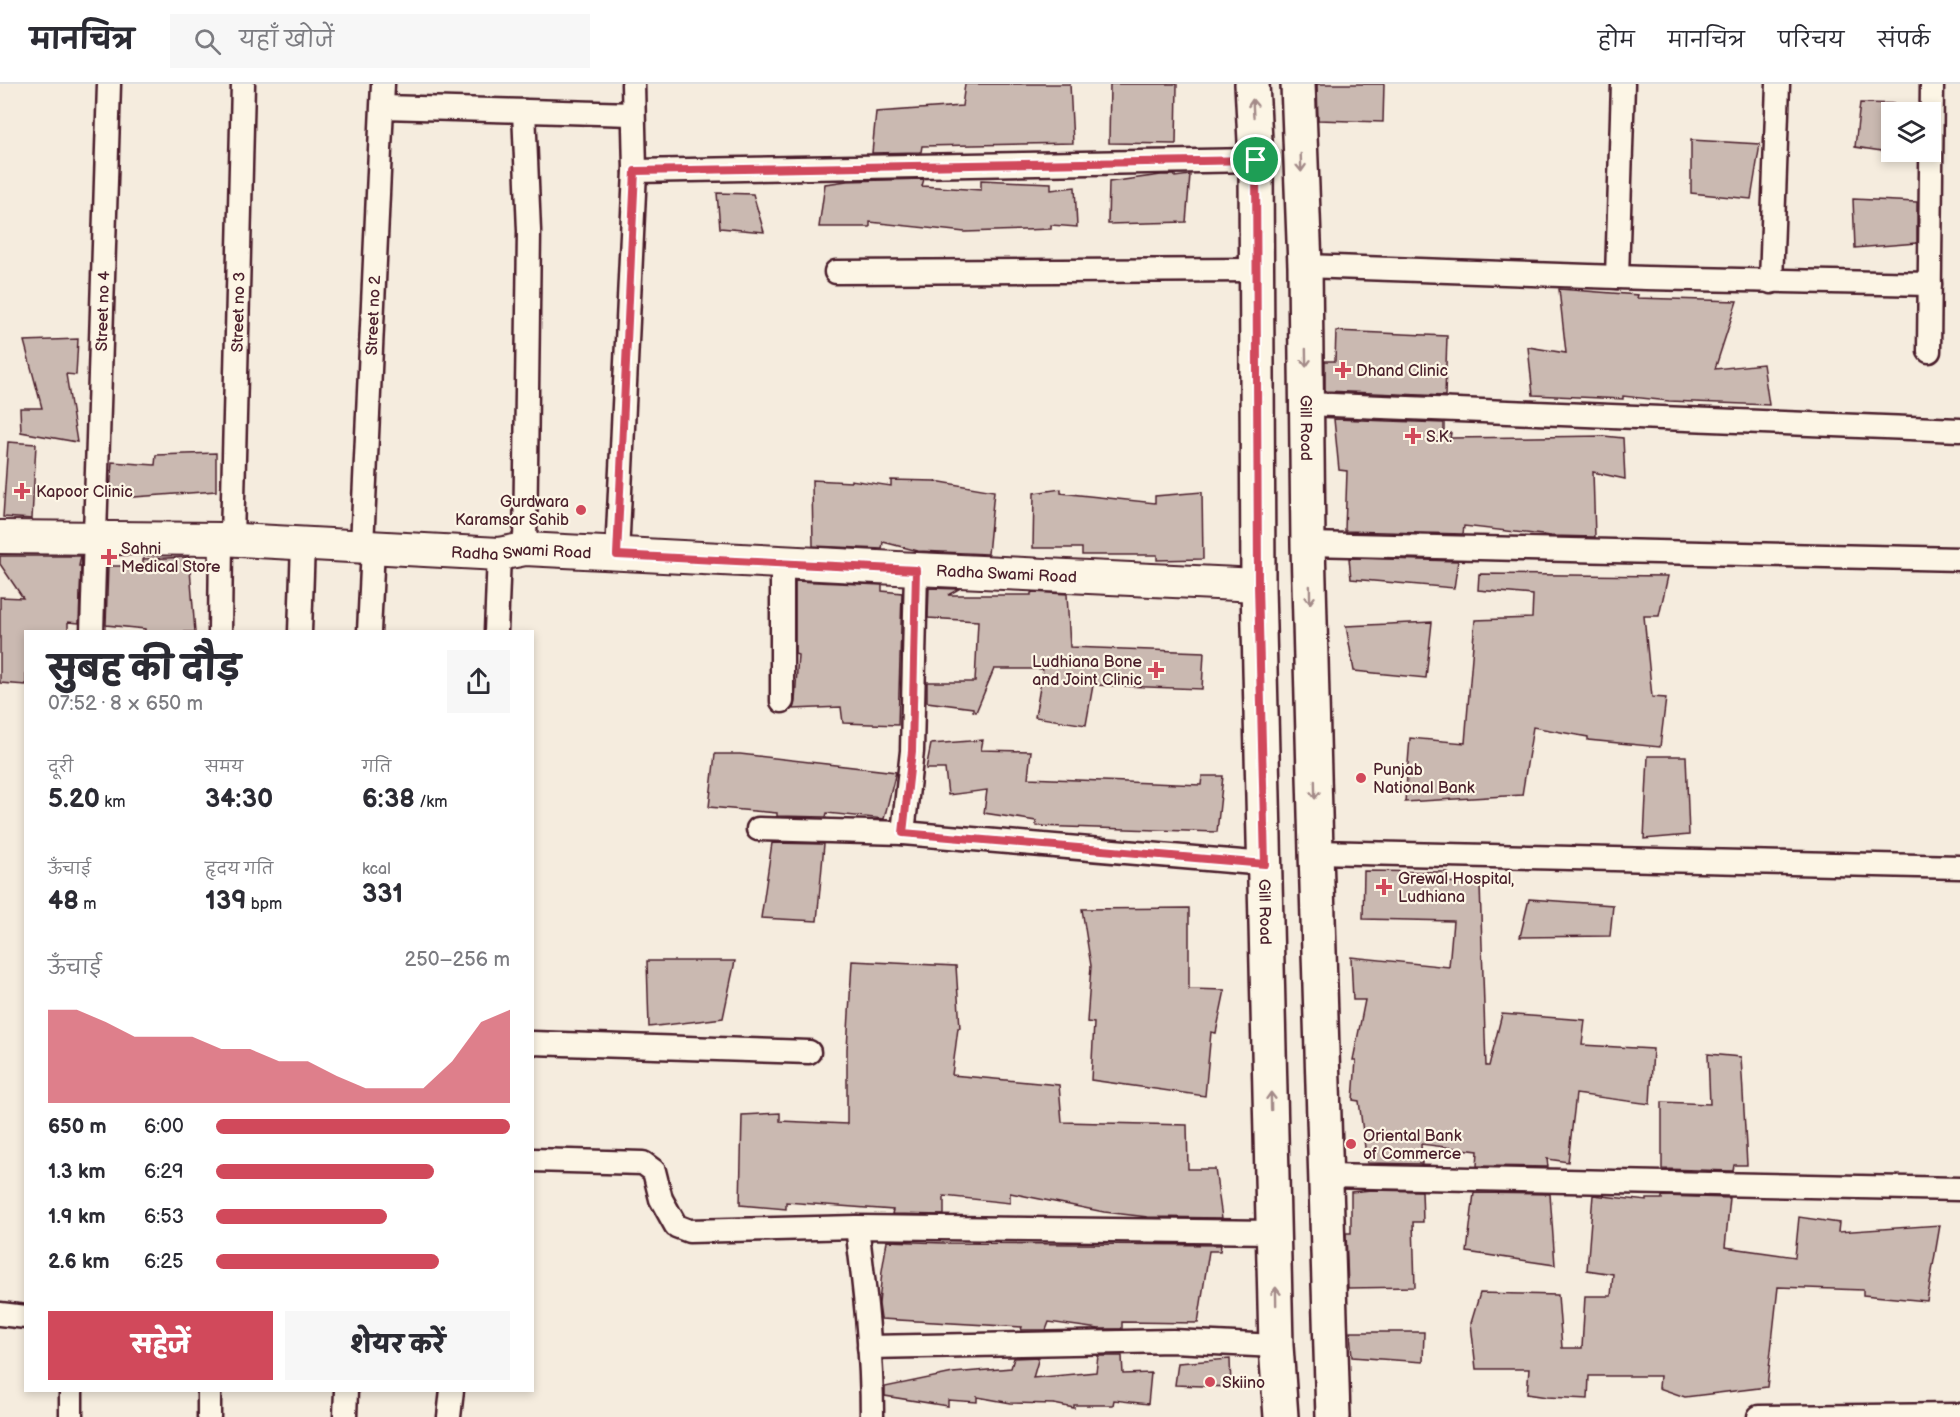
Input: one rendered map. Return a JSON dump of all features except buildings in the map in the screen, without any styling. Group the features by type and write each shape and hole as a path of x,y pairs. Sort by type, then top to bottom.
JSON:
{"main road":[{"name":"Gill Road","path":"1252,84 1256,160 1258,585 1276,1346 1281,1417"},
{"name":"Gill Road","path":"1298,84 1305,266 1308,544 1333,1417"}],"street":[{"name":"Street no 4","path":"92,630 109,84"},
{"name":"Street no 3","path":"220,630 226,539 243,84"},
{"name":"Street no 2","path":"368,547 383,84"},
{"path":"617,555 635,171 633,84"},
{"path":"1617,277 1623,84"},
{"path":"1771,282 1778,84"},
{"path":"1929,351 1932,84"},
{"path":"383,107 633,114"},
{"path":"496,630 512,551 529,231 524,111"},
{"path":"635,171 1256,160"},
{"path":"1305,266 1771,282 1930,284"},
{"path":"836,272 1257,270"},
{"path":"1307,404 1960,430"},
{"name":"Radha Swami Road","path":"0,537 226,539 1258,585"},
{"path":"300,630 303,543"},
{"path":"1308,544 1960,559"},
{"path":"368,547 369,630"},
{"path":"782,563 782,701"},
{"path":"903,833 912,751 916,570"},
{"path":"758,829 903,833 1265,864"},
{"path":"1316,852 1960,867"},
{"path":"534,1043 808,1052"},
{"path":"534,1160 644,1163 654,1171 661,1199 676,1226 690,1231 856,1227 1275,1232"},
{"path":"1325,1176 1960,1190"},
{"path":"856,1227 867,1311 872,1417"},
{"path":"0,1314 24,1317"},
{"path":"869,1347 1173,1341 1276,1346"},
{"path":"70,1417 71,1392"},
{"path":"209,1392 209,1417"},
{"path":"345,1417 346,1392"},
{"path":"449,1417 452,1392"},
{"path":"1759,1417 1960,1415"}],"place":[{"name":"Dhand Clinic","path":"1343,370"},
{"name":"S.K.","path":"1413,436"},
{"name":"Kapoor Clinic","path":"22,491"},
{"name":"Gurdwara Karamsar Sahib","path":"581,510"},
{"name":"Sahni Medical Store","path":"109,557"},
{"name":"Ludhiana Bone and Joint Clinic","path":"1156,670"},
{"name":"Punjab National Bank","path":"1361,778"},
{"name":"Grewal Hospital, Ludhiana","path":"1384,887"},
{"name":"Oriental Bank of Commerce","path":"1351,1144"},
{"name":"Skiino","path":"1210,1382"}],"route":[{"path":"1256,160 1258,585 1265,864 903,833 912,751 916,570 617,555 635,171 1256,160"}]}
